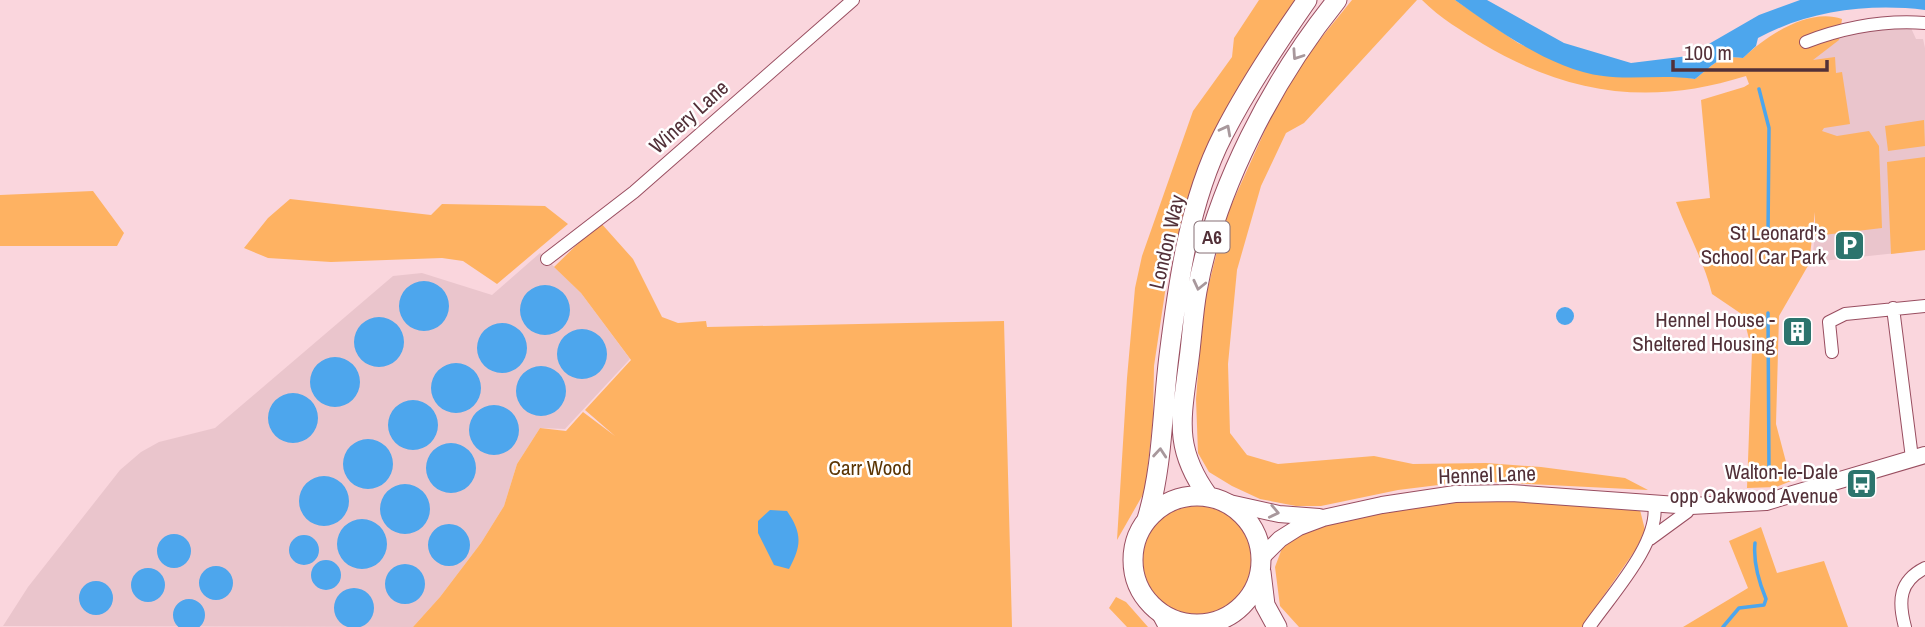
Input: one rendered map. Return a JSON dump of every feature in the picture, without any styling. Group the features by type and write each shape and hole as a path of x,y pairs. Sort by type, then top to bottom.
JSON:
{"highway":[{"name":"London Way","path":"1147,519 1159,469 1169,358 1189,231 1222,137 1267,57 1307,0"},
{"name":"London Way","path":"1217,499 1192,474 1183,449 1183,414 1197,289 1239,163 1275,87 1337,0"},
{"path":"1147,519 1174,499 1217,499"},
{"name":"A6","path":"1217,499 1251,524 1261,564 1265,604 1277,627"},
{"name":"A6","path":"1147,519 1133,551 1133,568 1137,585 1162,620 1217,625 1247,601 1261,564"}],"main road":[{"name":"Hennel Lane","path":"1261,564 1279,539 1322,518 1382,505 1455,494 1511,493 1691,506 1753,503 1789,497 1851,475 1919,456"},
{"name":"Hennel Lane","path":"1217,499 1279,514 1322,518"}],"street":[{"name":"Winery Lane","path":"547,259 634,192 853,0"},
{"path":"1806,41 1847,28 1898,21 1925,23"},
{"path":"1832,352 1829,322 1845,314 1925,306"},
{"path":"1893,308 1919,456"},
{"path":"1588,627 1650,539 1657,518 1654,503"},
{"path":"1650,539 1687,512 1691,506"},
{"path":"1905,627 1900,597 1904,585 1912,575 1925,568"}],"shaded area":[{"path":"1911,28 1916,39 1923,39 1925,48 1925,250 1812,262 1816,223 1810,45 1850,31"},
{"path":"540,253 581,293 630,359 565,429 540,428 517,464 504,506 481,543 440,597 413,627 3,626 28,587 120,470 141,452 159,442 215,428 393,276 422,273 492,295"}],"green space":[{"path":"1259,0 1298,0 1192,191 1179,233 1173,239 1154,366 1153,419 1145,491 1117,540 1127,378 1135,288 1142,256 1193,111 1232,57 1234,38"},
{"path":"1352,0 1417,0 1304,123 1286,133 1261,186 1237,270 1228,364 1230,433 1247,455 1278,464 1374,456 1413,464 1486,463 1625,478 1648,490 1471,481 1398,490 1321,506 1296,506 1260,499 1209,472 1198,453 1196,399 1203,308 1225,219 1275,108 1308,54"},
{"path":"1422,0 1455,0 1518,43 1576,68 1604,76 1671,75 1695,79 1722,59 1743,58 1776,33 1802,20 1829,16 1842,19 1839,40 1813,60 1835,57 1836,73 1842,72 1850,124 1824,128 1822,131 1837,136 1869,131 1879,146 1882,228 1815,236 1815,212 1809,264 1779,316 1776,424 1791,481 1776,487 1747,488 1752,351 1743,315 1712,294 1676,202 1710,198 1701,100 1744,87 1749,84 1746,76 1677,91 1644,93 1579,84 1547,75 1483,44"},
{"path":"1924,120 1925,146 1888,151 1885,126"},
{"path":"1925,157 1925,250 1891,254 1887,162"},
{"path":"93,191 124,233 117,246 0,246 0,195"},
{"path":"290,199 431,215 442,204 545,206 568,224 497,284 463,261 442,258 331,262 268,258 244,248 268,218"},
{"name":"Carr Wood","path":"600,222 633,259 662,317 678,323 706,321 707,327 1004,321 1012,627 413,627 440,597 481,543 504,506 517,464 540,428 566,431 583,412 615,436 585,410 631,360 581,293 554,267"},
{"path":"1487,500 1639,506 1645,530 1636,549 1582,627 1299,627 1280,606 1275,567 1284,543 1318,525 1429,501"},
{"path":"1197,506 1218,510 1235,522 1247,539 1251,560 1247,581 1235,598 1218,610 1197,614 1176,610 1159,598 1147,581 1143,560 1147,539 1159,522 1176,510"},
{"path":"1761,527 1777,573 1824,561 1848,627 1683,627 1748,588 1729,541"},
{"path":"1116,597 1126,602 1148,627 1127,627 1109,608"}],"water":[{"path":"1455,0 1487,0 1564,43 1631,63 1688,56 1759,15 1800,0 1925,0 1925,10 1860,9 1797,21 1758,38 1756,46 1743,58 1722,59 1695,79 1615,77 1583,72 1525,47"},
{"path":"424,281 442,288 449,306 442,324 424,331 406,324 399,306 406,288"},
{"path":"545,285 563,292 570,310 563,328 545,335 527,328 520,310 527,292"},
{"path":"1565,307 1571,310 1574,316 1571,322 1565,325 1559,322 1556,316 1559,310"},
{"path":"379,317 397,324 404,342 397,360 379,367 361,360 354,342 361,324"},
{"path":"502,323 520,330 527,348 520,366 502,373 484,366 477,348 484,330"},
{"path":"582,329 600,336 607,354 600,372 582,379 564,372 557,354 564,336"},
{"path":"335,357 353,364 360,382 353,400 335,407 317,400 310,382 317,364"},
{"path":"456,363 474,370 481,388 474,406 456,413 438,406 431,388 438,370"},
{"path":"541,366 559,373 566,391 559,409 541,416 523,409 516,391 523,373"},
{"path":"293,393 311,400 318,418 311,436 293,443 275,436 268,418 275,400"},
{"path":"413,400 431,407 438,425 431,443 413,450 395,443 388,425 395,407"},
{"path":"494,405 512,412 519,430 512,448 494,455 476,448 469,430 476,412"},
{"path":"368,439 386,446 393,464 386,482 368,489 350,482 343,464 350,446"},
{"path":"451,443 469,450 476,468 469,486 451,493 433,486 426,468 433,450"},
{"path":"324,476 342,483 349,501 342,519 324,526 306,519 299,501 306,483"},
{"path":"405,484 423,491 430,509 423,527 405,534 387,527 380,509 387,491"},
{"path":"770,510 787,511 798,533 798,546 789,569 774,565 758,533 758,521"},
{"path":"362,519 380,526 387,544 380,562 362,569 344,562 337,544 344,526"},
{"path":"449,524 464,530 470,545 464,560 449,566 434,560 428,545 434,530"},
{"path":"174,534 186,539 191,551 186,563 174,568 162,563 157,551 162,539"},
{"path":"304,535 315,539 319,550 315,561 304,565 293,561 289,550 293,539"},
{"path":"326,560 337,564 341,575 337,586 326,590 315,586 311,575 315,564"},
{"path":"405,564 413,565 419,570 424,576 424,592 419,598 413,603 405,604 397,603 391,598 386,592 385,584 386,576 391,570 397,565"},
{"path":"216,566 228,571 233,583 228,595 216,600 204,595 199,583 204,571"},
{"path":"148,568 160,573 165,585 160,597 148,602 136,597 131,585 136,573"},
{"path":"96,581 108,586 113,598 108,610 96,615 84,610 79,598 84,586"},
{"path":"354,588 368,594 374,608 368,622 354,628 340,622 334,608 340,594"},
{"path":"189,599 200,604 205,615 200,626 189,631 178,626 173,615 178,604"}],"waterway":[{"path":"1759,89 1769,128 1768,235"},
{"path":"1768,313 1769,473"},
{"path":"1723,627 1739,608 1764,605 1766,599 1757,572 1755,543"}],"place":[{"name":"St Leonard's School Car Park","path":"1849,245"},
{"name":"Hennel House - Sheltered Housing","path":"1798,332"},
{"name":"Walton-le-Dale opp Oakwood Avenue","path":"1861,484"}]}
